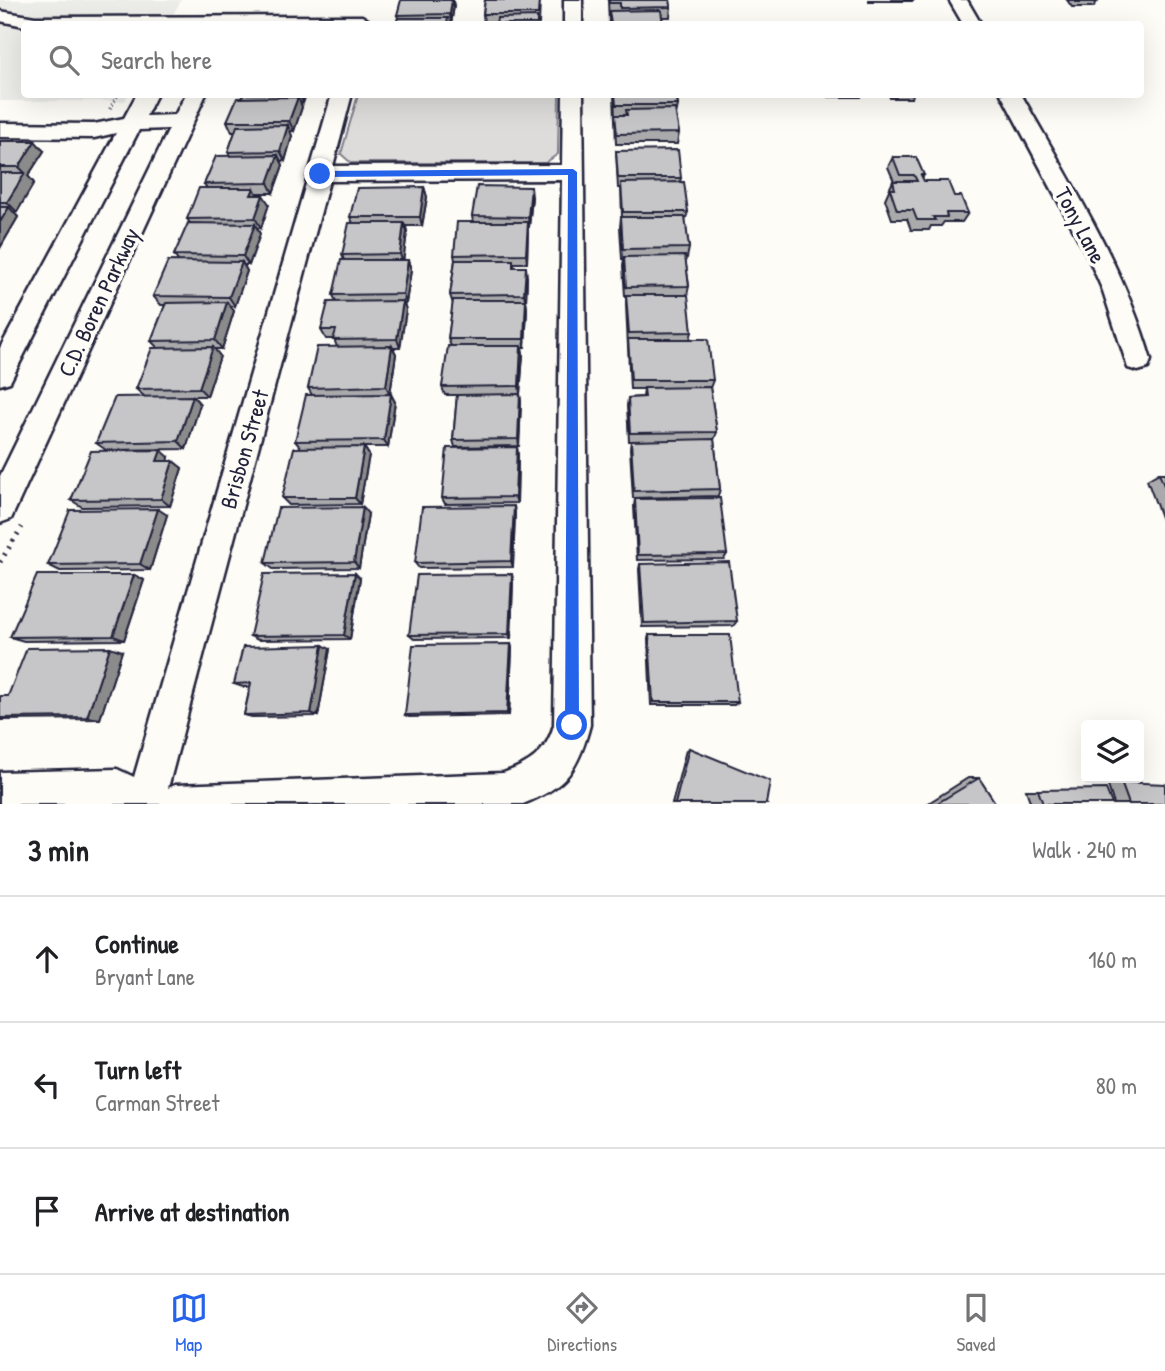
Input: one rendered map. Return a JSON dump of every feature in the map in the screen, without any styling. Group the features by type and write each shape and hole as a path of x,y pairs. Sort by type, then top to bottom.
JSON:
{"street":[{"path":"573,0 573,21"},
{"path":"958,0 970,21"},
{"path":"87,21 104,5 189,15"},
{"path":"111,21 189,15 365,14"},
{"path":"0,16 25,21"},
{"path":"0,374 145,98"},
{"name":"C.D. Boren Parkway","path":"0,509 194,98"},
{"name":"Brisbon Street","path":"144,804 341,98"},
{"path":"175,804 503,792 534,782 554,769 566,750 572,725 573,98"},
{"name":"Tony Lane","path":"1013,98 1098,255 1129,322 1138,360"},
{"path":"0,113 106,115 132,123"},
{"path":"0,130 94,131 132,123 183,122"},
{"path":"320,174 573,172"},
{"path":"0,791 117,788 144,804"}],"shaded area":[{"path":"0,0 181,0 170,21 21,21 21,98 126,98 125,101 0,101"},
{"path":"357,98 559,98 558,154 545,163 351,163 341,154"}],"building":[{"path":"401,0 452,0 450,14 397,15"},
{"path":"485,0 539,0 538,14 483,14"},
{"path":"609,0 670,0 671,7 620,8 620,3 609,3"},
{"path":"1074,0 1095,0 1097,2 1075,2"},
{"path":"661,10 663,21 611,21 609,11"},
{"path":"537,17 537,21 496,21 497,18"},
{"path":"398,18 448,18 448,21 397,21"},
{"path":"237,98 298,98 289,121 227,121"},
{"path":"615,98 677,98 678,105 616,105"},
{"path":"675,109 679,133 617,134 615,115 627,115 626,110"},
{"path":"288,125 280,151 228,152 237,126"},
{"path":"0,141 35,141 19,167 0,167"},
{"path":"678,150 681,178 618,178 616,151"},
{"path":"278,155 268,183 204,184 216,156"},
{"path":"893,157 916,157 924,181 948,181 954,196 961,196 968,213 946,213 947,217 933,217 935,220 917,220 913,210 897,210 890,189 895,189 893,181 917,181 914,175 900,175"},
{"path":"0,173 25,173 7,202 0,202"},
{"path":"684,182 688,212 623,212 621,183"},
{"path":"477,186 531,187 528,217 472,216"},
{"path":"424,187 420,217 350,217 357,188"},
{"path":"199,188 254,188 251,195 263,195 255,218 187,219"},
{"path":"0,207 9,207 0,222"},
{"path":"621,217 685,217 689,248 623,249"},
{"path":"457,222 528,222 526,254 454,255"},
{"path":"188,223 255,224 243,256 174,255"},
{"path":"349,223 404,223 400,254 342,255"},
{"path":"685,256 689,286 626,287 624,257"},
{"path":"341,260 408,260 403,294 333,295"},
{"path":"455,260 513,260 513,267 526,267 524,294 450,295"},
{"path":"168,261 242,262 229,297 153,296"},
{"path":"626,295 688,295 692,332 629,333"},
{"path":"453,300 526,300 524,339 448,339"},
{"path":"403,301 397,339 333,340 336,330 321,330 328,302"},
{"path":"227,302 215,340 151,341 166,303"},
{"path":"628,339 708,339 713,380 631,380"},
{"path":"392,346 386,386 308,388 317,347"},
{"path":"448,346 521,346 519,386 442,387"},
{"path":"213,347 199,388 136,389 152,348"},
{"path":"710,387 717,432 630,433 628,398 645,397 644,388"},
{"path":"391,394 384,440 295,441 306,395"},
{"path":"520,394 518,439 453,440 457,395"},
{"path":"193,396 178,441 96,443 115,397"},
{"path":"714,439 720,489 634,491 631,441"},
{"path":"364,447 355,498 282,498 294,448"},
{"path":"517,447 515,497 442,498 447,448"},
{"path":"161,450 157,461 173,461 161,499 71,500 91,451"},
{"path":"1159,473 1165,473 1165,488"},
{"path":"720,498 727,554 638,555 635,499"},
{"path":"514,506 511,561 415,563 422,507"},
{"path":"363,507 354,562 265,563 278,508"},
{"path":"158,509 140,564 48,565 70,510"},
{"path":"729,562 737,621 644,623 640,564"},
{"path":"355,573 344,635 250,636 264,574"},
{"path":"512,574 509,634 409,635 417,575"},
{"path":"37,575 134,575 113,636 10,637"},
{"path":"649,635 730,635 738,702 653,702"},
{"path":"511,644 507,713 405,715 413,645"},
{"path":"323,645 311,713 244,715 251,683 234,684 243,647"},
{"path":"110,647 87,717 0,718 0,696 8,696 27,648"},
{"path":"689,748 770,781 766,804 675,804"},
{"path":"979,778 996,804 936,804"},
{"path":"1121,783 1165,784 1165,804 1129,804"},
{"path":"1106,789 1112,804 1043,804 1038,790"}],"route":[{"path":"320,174 573,172 572,725"}]}
